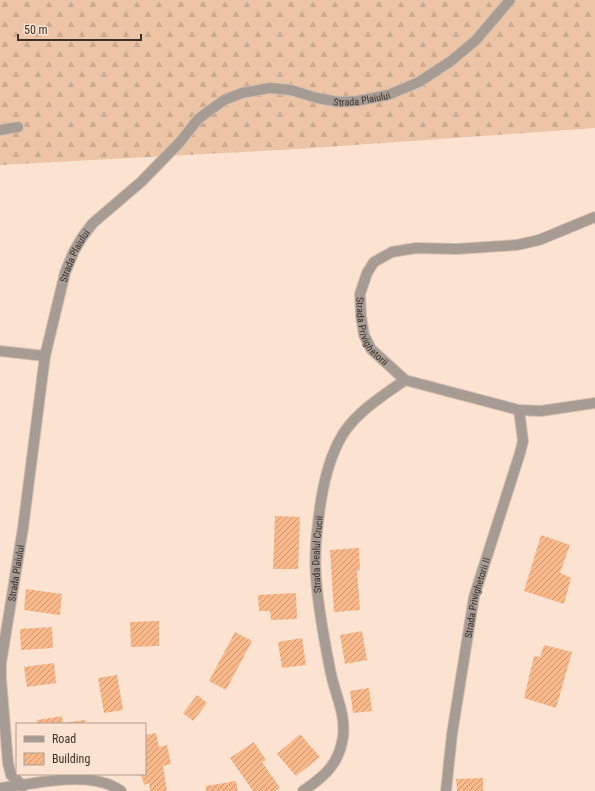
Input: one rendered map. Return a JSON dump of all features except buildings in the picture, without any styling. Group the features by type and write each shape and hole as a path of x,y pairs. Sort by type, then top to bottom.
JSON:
{"street":[{"name":"Strada Plaiului","path":"23,788 11,775 8,763 0,679 1,663 23,528 45,356 65,273 74,251 83,236 93,223 141,182 180,142 198,119 210,108 224,100 242,93 270,88 291,90 317,98 339,102 357,101 388,95 419,82 450,61 476,40 510,0"},
{"path":"0,130 18,127"},
{"name":"Strada Privighetorii","path":"595,217 539,240 518,245 456,249 416,248 392,252 374,262 367,273 360,294 364,335 371,349 405,380 519,410 541,411 595,403"},
{"path":"0,352 45,356"},
{"name":"Strada Dealul Crucii","path":"303,791 327,772 337,760 343,736 343,712 330,672 316,575 317,531 323,489 338,442 353,421 370,406 405,380"},
{"name":"Strada Privighetorii II","path":"446,791 452,734 474,597 520,452 522,436 519,410"},
{"path":"0,788 23,788 89,779 108,778 121,791"}],"green space":[{"path":"0,0 595,0 595,128 298,149 0,165"}]}
